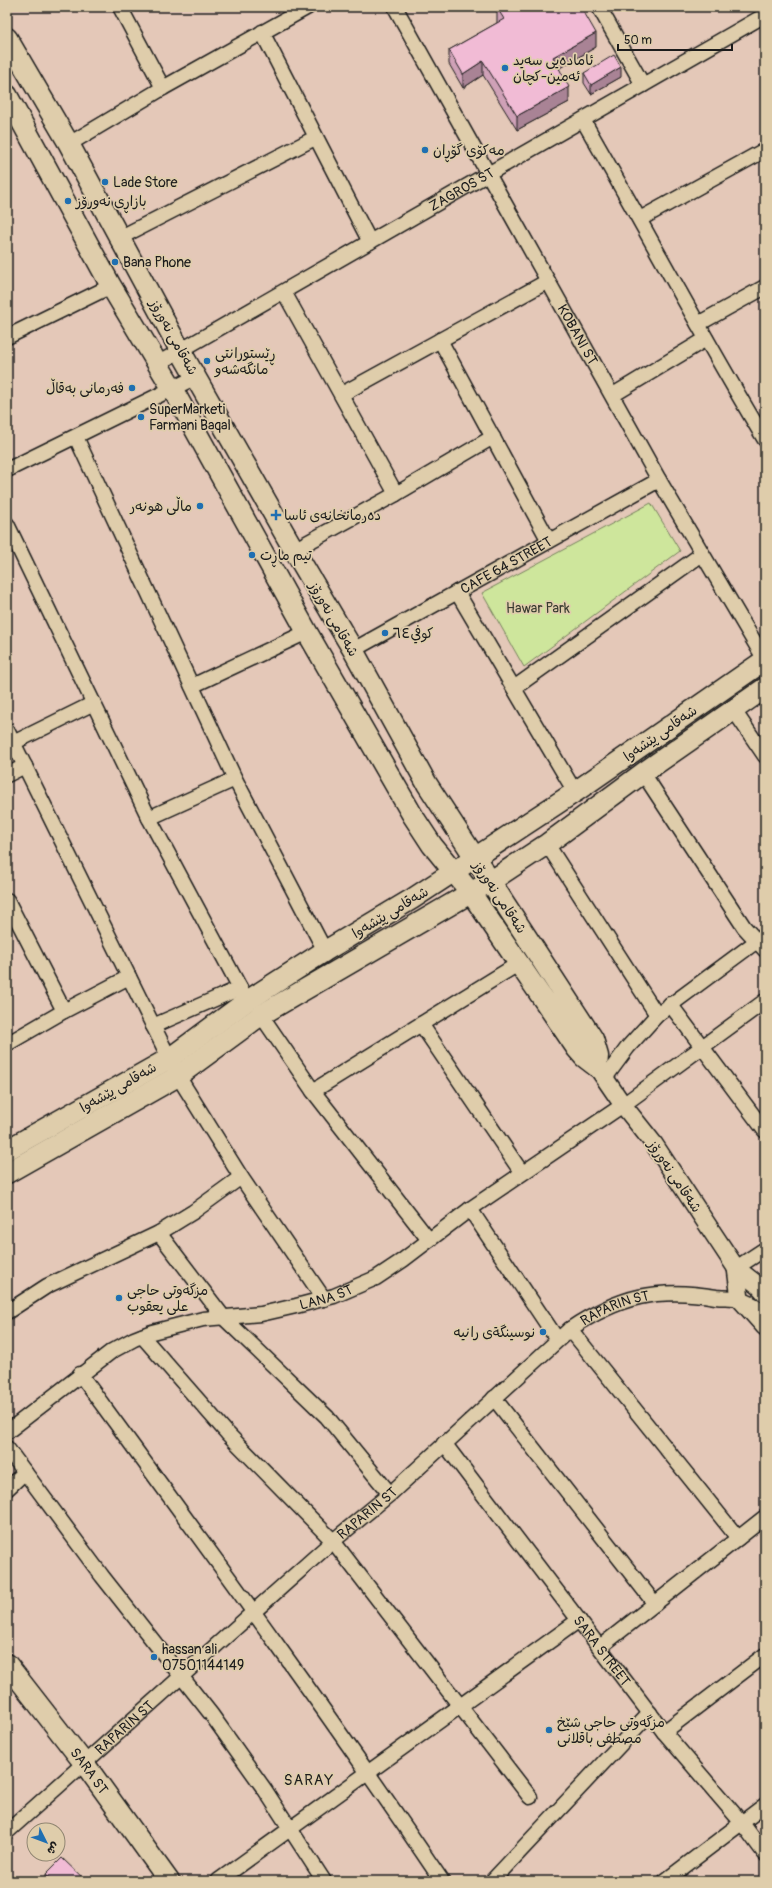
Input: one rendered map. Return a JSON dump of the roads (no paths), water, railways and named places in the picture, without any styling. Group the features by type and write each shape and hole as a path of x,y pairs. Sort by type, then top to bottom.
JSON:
{"main road":[{"name":"شەقامی نەورۆز","path":"7,38 69,144 180,350 353,650 427,784 474,859 491,881 593,1039 601,1073"},
{"name":"شەقامی نەورۆز","path":"9,102 111,286 172,388 308,632 413,816 453,873 471,893 577,1050 601,1073"},
{"name":"شەقامی پێشەوا","path":"7,1150 170,1058 244,994 325,951 453,873 575,792 765,660"},
{"name":"شەقامی پێشەوا","path":"7,1173 178,1076 261,1015 491,881 547,844 643,773 765,688"},
{"name":"SARA ST","path":"7,1664 84,1763 168,1881"}],"street":[{"path":"120,7 163,88"},
{"path":"69,144 163,88 308,7"},
{"name":"KOBANI ST","path":"394,7 613,395 659,480 765,660"},
{"path":"599,7 643,85"},
{"name":"ZAGROS ST","path":"157,364 765,15"},
{"path":"262,32 315,138 370,242"},
{"path":"583,120 640,219 706,339 765,440"},
{"path":"119,238 315,138"},
{"path":"640,219 765,150"},
{"path":"342,394 548,280"},
{"path":"7,337 111,286"},
{"path":"698,324 765,287"},
{"path":"284,292 342,394 396,494"},
{"path":"613,395 706,339"},
{"path":"440,340 549,541"},
{"path":"7,470 196,376"},
{"path":"76,437 235,779 325,951"},
{"path":"294,550 396,494 493,437"},
{"name":"CAFE 64 STREET","path":"353,650 659,480"},
{"path":"7,524 149,818 244,994 153,1026"},
{"path":"514,688 702,554"},
{"path":"457,592 575,792"},
{"path":"192,686 308,632"},
{"path":"13,743 94,703"},
{"path":"734,709 765,756"},
{"path":"7,730 178,1076 241,1177 324,1299"},
{"path":"7,775 24,766"},
{"path":"601,1073 628,1047 657,1015 670,1004 762,942 744,927 643,773"},
{"path":"149,818 235,779"},
{"path":"547,844 657,1015"},
{"path":"7,900 64,1011"},
{"path":"313,1090 518,964"},
{"path":"7,1044 64,1011 129,977"},
{"name":"LANA ST","path":"7,1432 80,1374 112,1351 142,1336 203,1319 262,1314 324,1299 356,1288 376,1278 470,1209 623,1105 765,1001"},
{"path":"670,1004 703,1046 765,1131"},
{"path":"261,1015 313,1090 429,1240"},
{"path":"421,1024 522,1173"},
{"name":"شەقامی نەورۆز","path":"601,1073 623,1105 654,1144 736,1268 759,1286 765,1293"},
{"path":"7,1312 47,1286 159,1233 193,1212 241,1177"},
{"path":"470,1209 557,1339"},
{"path":"159,1233 224,1318 326,1417 390,1494"},
{"path":"736,1268 765,1249"},
{"name":"شەقامی نەورۆز","path":"736,1268 740,1299"},
{"name":"RAPARIN ST","path":"9,1826 84,1763 183,1676 333,1541 390,1494 557,1339 592,1314 637,1296 666,1293 695,1294 740,1299 765,1311"},
{"path":"740,1299 765,1327"},
{"path":"570,1329 738,1538"},
{"path":"142,1336 227,1433 333,1541 530,1797"},
{"path":"80,1374 255,1611 369,1772 442,1881"},
{"path":"494,1398 655,1604"},
{"name":"SARA STREET","path":"444,1443 664,1732 742,1823 765,1854"},
{"path":"7,1448 102,1576 183,1676 238,1751 324,1881"},
{"path":"7,1489 25,1472"},
{"path":"600,1647 765,1517"},
{"path":"218,1881 579,1620"},
{"path":"664,1732 765,1655"},
{"path":"492,1881 650,1713"},
{"path":"664,1881 765,1805"}],"place":[{"name":"ئامادەیی سەید ئەمین-کچان","path":"505,68"},
{"name":"مەکۆی گۆڕان","path":"425,150"},
{"name":"Lade Store","path":"105,182"},
{"name":"بازاڕی نەورۆز","path":"68,201"},
{"name":"Bana Phone","path":"115,262"},
{"name":"ڕێستورانتی مانگەشەو","path":"207,361"},
{"name":"فەرمانی بەقاڵ","path":"132,388"},
{"name":"SuperMarketi Farmani Baqal","path":"141,417"},
{"name":"ماڵی هونەر","path":"200,506"},
{"name":"دەرمانخانەی ئاسا","path":"276,515"},
{"name":"تیم ماڕت","path":"252,555"},
{"name":"كوفي٦٤","path":"385,633"},
{"name":"مزگەوتی حاجی علی یعقوب","path":"119,1298"},
{"name":"نوسينگةى رانيه","path":"543,1332"},
{"name":"hassan ali 07501144149","path":"154,1657"},
{"name":"مزگەوتی حاجی شێخ مصطفی باقلانی","path":"549,1730"}],"district":[{"name":"SARAY","path":"309,1780"}],"park label":[{"name":"Hawar Park","path":"538,608"}]}
